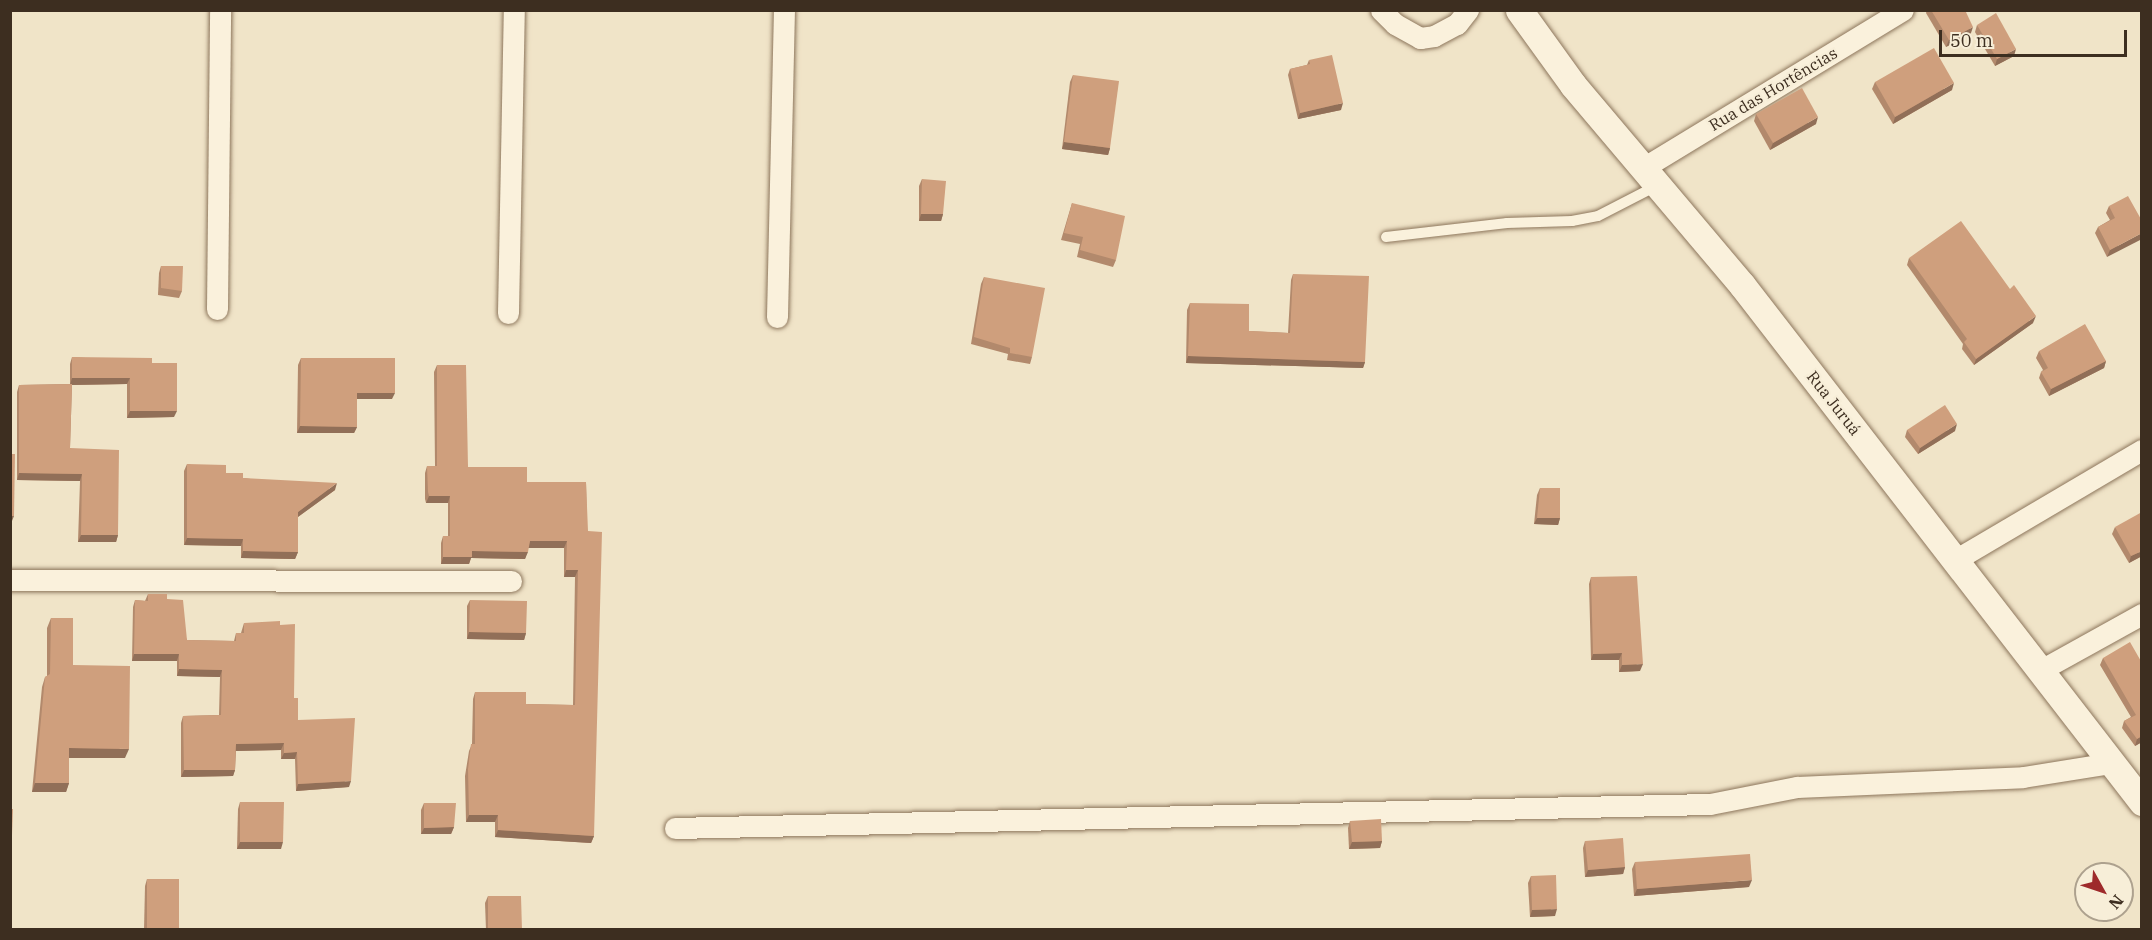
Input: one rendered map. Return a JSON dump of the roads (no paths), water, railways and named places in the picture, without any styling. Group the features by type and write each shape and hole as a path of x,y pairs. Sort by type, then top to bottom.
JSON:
{"street":[{"path":"217,309 220,10"},
{"path":"508,314 514,10"},
{"path":"777,317 784,10"},
{"path":"1381,10 1395,24 1420,38 1434,36 1457,24 1467,10"},
{"name":"Rua Juruá","path":"1519,10 1573,85 1742,285 2142,802"},
{"name":"Rua das Hortências","path":"1650,177 1903,10"},
{"path":"1955,560 2142,450"},
{"path":"10,580 511,581"},
{"path":"2039,671 2142,614"},
{"path":"675,828 1710,804 1797,787 2023,777 2110,763"}],"lane":[{"path":"1386,237 1507,223 1572,221 1598,216 1650,177"}]}
